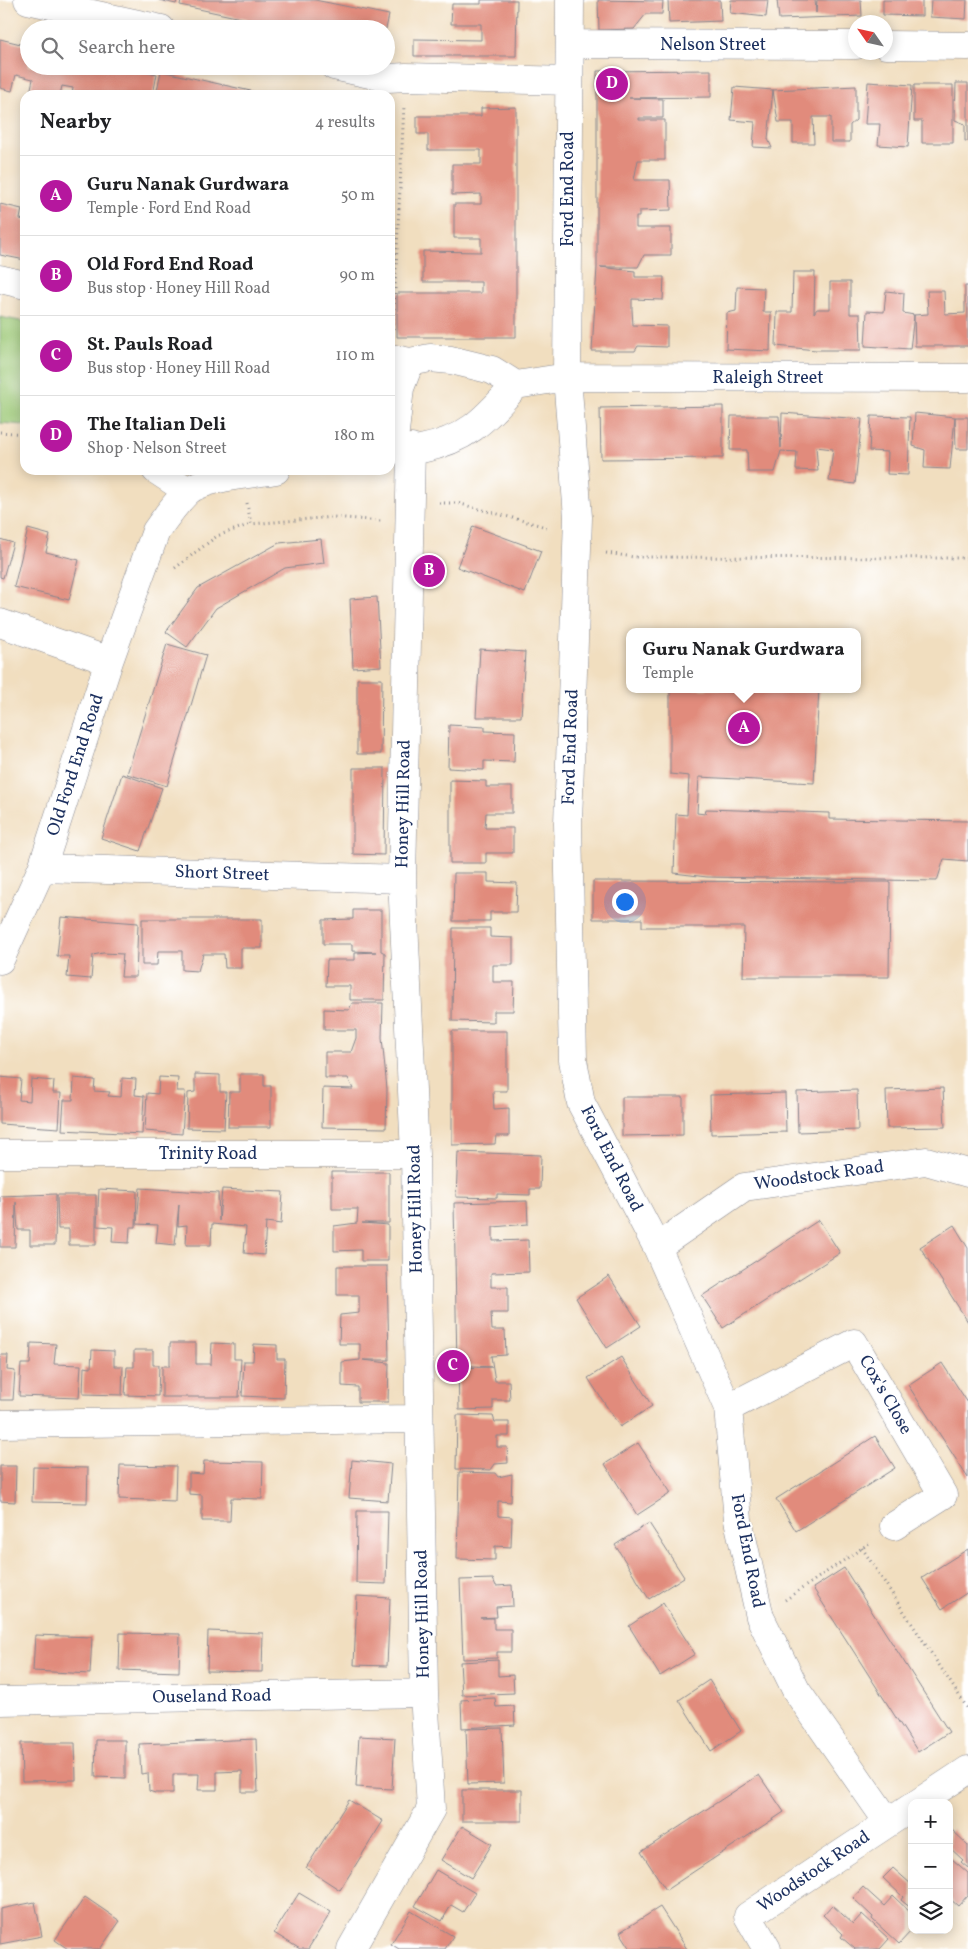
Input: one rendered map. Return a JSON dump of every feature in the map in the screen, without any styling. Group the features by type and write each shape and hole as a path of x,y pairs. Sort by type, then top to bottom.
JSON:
{"street":[{"path":"28,0 120,20"},
{"name":"Ford End Road","path":"570,0 567,377 578,517 568,824 573,1060 581,1102 657,1247 728,1408 738,1520 760,1617 796,1690 888,1822"},
{"name":"Nelson Street","path":"570,44 848,45"},
{"path":"893,45 968,46"},
{"path":"374,75 388,78 569,80"},
{"path":"0,279 20,284"},
{"path":"516,385 492,370 451,360 430,358 400,360 398,449 418,450 453,440 482,422 516,385 567,377"},
{"name":"Raleigh Street","path":"567,377 968,378"},
{"name":"Honey Hill Road","path":"351,1949 431,1808 424,1693 415,1154 402,879 398,449"},
{"path":"164,475 188,491"},
{"name":"Old Ford End Road","path":"0,960 42,868 109,661 156,532 188,491 204,483 248,475"},
{"path":"0,623 109,661"},
{"name":"Short Street","path":"42,868 402,879"},
{"name":"Trinity Road","path":"0,1154 415,1154"},
{"name":"Woodstock Road","path":"657,1247 744,1187 926,1161 968,1173"},
{"name":"Cox's Close","path":"728,1408 854,1343 943,1495 894,1526"},
{"path":"0,1424 419,1419"},
{"name":"Ouseland Road","path":"0,1701 424,1693"},
{"path":"924,1799 968,1770"},
{"name":"Woodstock Road","path":"767,1949 748,1916 908,1810"}],"path":[{"path":"395,298 406,77"},
{"path":"395,344 400,360"},
{"path":"0,432 20,434"},
{"path":"246,494 251,524"},
{"path":"434,502 457,503 552,529"},
{"path":"170,576 175,568 217,536 251,524 333,517 381,522 385,516"},
{"path":"605,552 634,557 968,558"},
{"path":"760,1617 894,1526"},
{"path":"862,1548 968,1709"}],"green space":[{"path":"0,317 20,321 20,425 0,423"}],"building":[{"path":"159,0 177,0 176,4"},
{"path":"181,0 315,0 389,15 388,20 250,20 180,5"},
{"path":"481,0 517,0 516,56 414,56 414,39 481,40 481,24 451,24 452,4 481,4"},
{"path":"598,0 663,1 662,14 646,14 634,29 599,30"},
{"path":"668,0 720,0 721,21 669,23"},
{"path":"731,0 768,0 766,17 730,13"},
{"path":"777,0 815,0 816,13 817,0 861,0 862,15 779,19"},
{"path":"883,0 922,0 922,16 883,15"},
{"path":"931,0 967,0 966,19 930,17"},
{"path":"0,39 20,44 20,75 157,75 154,90 73,90 73,88 62,86 61,90 31,90 33,79 16,75 12,91 0,88"},
{"path":"711,70 711,97 629,98 663,99 663,118 639,118 639,120 665,120 665,160 638,160 634,180 670,180 671,210 639,211 639,217 636,217 636,228 671,228 671,255 644,255 638,267 600,267 635,271 635,277 664,277 663,300 632,299 632,310 633,325 667,326 667,347 638,346 635,351 592,351 597,267 597,71"},
{"path":"160,75 179,75 246,90 157,90"},
{"path":"868,82 912,85 908,147 878,145 880,124 865,124"},
{"path":"956,83 968,83 968,141 965,141 965,124 955,120"},
{"path":"914,85 953,85 953,143 922,143 922,121 914,121"},
{"path":"856,86 856,120 850,125 850,142 831,142 831,117 813,117 814,143 793,143 793,122 778,122 773,90"},
{"path":"734,87 773,90 768,139 772,148 753,147 755,122 731,120"},
{"path":"516,107 516,337 397,337 397,293 481,293 481,282 423,282 423,251 481,252 481,238 454,238 454,204 481,204 481,194 452,195 452,164 481,164 481,150 428,150 428,134 417,134 417,116 481,116 481,108"},
{"path":"0,204 20,209 20,259 0,255"},
{"path":"793,272 815,272 814,313 817,309 830,309 830,282 850,282 850,314 860,314 861,350 816,350 776,346 777,312 792,312"},
{"path":"965,286 968,286 968,346 915,346 914,315 928,314 927,291 944,291 945,314 965,313"},
{"path":"737,287 764,288 763,312 771,312 770,351 726,349 727,313 736,311"},
{"path":"886,291 904,293 903,313 914,315 910,349 865,346 867,311 884,312"},
{"path":"723,406 723,458 601,459 600,408"},
{"path":"782,413 862,419 855,484 829,481 833,449 816,447 818,471 796,470 797,452 781,451 775,472 748,472 747,450 730,450 731,416 779,416 781,448"},
{"path":"915,413 955,417 950,469 924,468 925,450 913,446"},
{"path":"871,416 910,417 908,475 887,474 888,452 869,451"},
{"path":"955,417 968,417 968,449 956,449"},
{"path":"473,526 541,551 525,593 457,567"},
{"path":"28,529 50,535 46,552 79,560 69,600 14,587"},
{"path":"0,539 13,543 3,578 0,577"},
{"path":"321,539 324,563 285,568 216,608 187,647 166,632 198,588 279,543"},
{"path":"377,597 381,666 353,668 350,599"},
{"path":"167,644 206,655 167,786 127,774"},
{"path":"480,649 525,652 521,717 476,717"},
{"path":"357,679 382,679 381,754 357,754"},
{"path":"670,693 819,693 814,783 699,777 697,813 705,814 706,809 829,813 829,819 968,821 968,861 944,859 937,881 707,877 674,873 676,814 687,815 689,776 670,774"},
{"path":"449,725 485,727 485,731 515,732 514,762 484,761 484,770 448,768"},
{"path":"353,768 385,768 384,855 353,854"},
{"path":"122,774 162,788 140,851 101,838"},
{"path":"450,780 486,781 486,787 512,787 512,813 486,813 485,828 513,828 513,853 486,853 486,863 450,863"},
{"path":"454,873 488,873 488,882 517,883 516,912 490,912 490,921 453,921"},
{"path":"593,881 890,882 889,977 743,977 744,927 642,927 642,919 593,919"},
{"path":"353,910 381,910 381,951 385,953 384,1000 350,1000 350,986 326,986 327,960 355,960 355,953 376,952 352,951 352,944 323,944 323,920 353,919"},
{"path":"61,917 138,923 136,977 121,977 123,954 103,953 93,955 91,979 67,977 69,956 57,956"},
{"path":"142,919 262,919 262,948 241,948 241,968 225,968 224,954 203,954 198,971 182,970 182,951 158,951 157,965 142,965"},
{"path":"453,928 490,928 490,937 513,938 513,965 493,965 493,982 514,982 513,1011 494,1011 494,1022 452,1021"},
{"path":"352,1003 383,1003 382,1038 387,1089 386,1128 322,1127 323,1088 353,1089 348,1078 325,1078 325,1052 351,1052 356,1038 356,1030 324,1030 324,1009 349,1010"},
{"path":"452,1031 507,1031 507,1091 493,1091 494,1109 509,1108 509,1136 496,1136 495,1144 452,1145"},
{"path":"195,1074 220,1075 220,1092 226,1092 224,1129 187,1128 188,1093 195,1092"},
{"path":"240,1074 264,1074 264,1086 271,1086 271,1127 228,1127 229,1092 240,1092"},
{"path":"0,1077 21,1079 19,1100 30,1101 31,1079 54,1081 53,1093 61,1093 59,1128 0,1124"},
{"path":"159,1077 178,1078 177,1091 185,1091 182,1134 145,1131 147,1093 158,1094"},
{"path":"74,1078 95,1080 94,1091 110,1092 108,1096 121,1097 122,1078 136,1079 135,1095 144,1096 142,1134 62,1130 64,1100 73,1100"},
{"path":"943,1088 945,1127 887,1128 886,1090"},
{"path":"857,1090 858,1130 798,1132 797,1092"},
{"path":"785,1093 786,1132 711,1134 710,1095"},
{"path":"622,1097 683,1097 683,1135 622,1136"},
{"path":"458,1152 541,1155 540,1189 530,1189 530,1195 497,1194 497,1198 456,1197"},
{"path":"332,1172 389,1172 389,1223 362,1223 388,1225 388,1261 361,1261 361,1250 334,1251 334,1226 357,1223 358,1209 332,1209"},
{"path":"140,1188 218,1193 219,1221 222,1189 283,1192 281,1224 266,1222 264,1255 244,1253 246,1227 212,1224 211,1245 186,1245 187,1225 178,1226 179,1204 175,1245 156,1243 158,1225 137,1224"},
{"path":"99,1189 137,1191 136,1227 130,1227 129,1243 112,1242 113,1227 97,1226"},
{"path":"56,1194 55,1245 30,1245 30,1230 18,1230 16,1202 15,1247 0,1247 0,1196"},
{"path":"57,1195 96,1195 96,1245 69,1245 69,1229 58,1229"},
{"path":"527,1201 528,1224 493,1227 493,1241 528,1240 529,1272 491,1273 491,1287 508,1287 508,1313 491,1313 492,1330 505,1330 506,1355 491,1356 495,1381 509,1381 510,1400 493,1400 493,1409 459,1410 458,1368 492,1367 457,1365 454,1203"},
{"path":"819,1220 840,1253 723,1328 702,1296"},
{"path":"954,1225 968,1248 968,1322 920,1247"},
{"path":"337,1266 387,1266 389,1360 363,1360 389,1363 388,1402 358,1402 358,1387 342,1386 342,1362 360,1360 360,1344 339,1344 340,1315 359,1313 359,1295 337,1295"},
{"path":"609,1276 641,1326 607,1348 576,1298"},
{"path":"31,1343 56,1344 54,1364 81,1365 79,1398 19,1396 21,1364 30,1364"},
{"path":"170,1343 196,1343 196,1364 211,1364 212,1343 234,1344 234,1359 241,1359 239,1397 162,1397 162,1366 170,1366"},
{"path":"254,1344 277,1345 277,1359 285,1359 284,1398 242,1396 244,1361 253,1361"},
{"path":"92,1350 114,1351 114,1366 123,1366 122,1395 83,1394 84,1367 91,1368"},
{"path":"134,1350 153,1350 153,1365 159,1365 158,1396 125,1395 127,1367 134,1367"},
{"path":"0,1355 8,1355 7,1370 15,1371 13,1400 0,1400"},
{"path":"621,1357 652,1406 620,1427 588,1378"},
{"path":"942,1363 968,1403 968,1478 908,1385"},
{"path":"457,1415 493,1416 495,1422 509,1422 509,1436 497,1436 497,1447 507,1447 508,1463 495,1464 491,1470 456,1469"},
{"path":"875,1436 895,1468 796,1531 776,1499"},
{"path":"638,1443 671,1493 637,1515 605,1464"},
{"path":"352,1460 391,1464 388,1501 349,1498"},
{"path":"204,1461 263,1462 262,1499 231,1498 230,1521 202,1521 202,1495 189,1494 189,1473 203,1474"},
{"path":"120,1465 176,1466 175,1501 119,1499"},
{"path":"0,1466 16,1466 15,1502 0,1501"},
{"path":"33,1467 88,1468 87,1503 32,1502"},
{"path":"459,1472 495,1473 498,1477 512,1474 511,1502 498,1501 498,1516 512,1517 511,1547 495,1546 495,1560 457,1559"},
{"path":"357,1511 388,1511 386,1584 356,1583"},
{"path":"649,1523 684,1577 649,1599 615,1545"},
{"path":"968,1549 968,1592 942,1609 922,1578"},
{"path":"844,1568 949,1732 918,1752 813,1588"},
{"path":"493,1579 496,1586 512,1585 513,1606 496,1607 497,1617 480,1618 494,1618 494,1629 511,1629 511,1652 497,1652 497,1658 463,1659 460,1580"},
{"path":"357,1596 390,1598 387,1666 354,1665"},
{"path":"663,1603 695,1654 660,1676 629,1626"},
{"path":"208,1631 263,1633 262,1672 207,1671"},
{"path":"120,1633 180,1634 179,1672 119,1670"},
{"path":"35,1635 92,1637 90,1674 33,1671"},
{"path":"498,1660 498,1676 513,1675 514,1693 462,1695 460,1662"},
{"path":"709,1680 741,1731 711,1751 679,1700"},
{"path":"495,1698 496,1707 514,1706 515,1725 462,1728 461,1700"},
{"path":"502,1728 504,1783 468,1784 466,1729"},
{"path":"359,1736 395,1738 392,1789 356,1787"},
{"path":"256,1739 258,1792 242,1792 242,1771 217,1772 217,1790 198,1790 199,1774 173,1774 173,1793 149,1791 148,1773 141,1774 139,1744"},
{"path":"96,1740 125,1740 125,1778 95,1777"},
{"path":"21,1743 75,1743 76,1780 22,1781"},
{"path":"759,1775 784,1812 666,1890 641,1852"},
{"path":"462,1790 522,1790 522,1821 462,1821"},
{"path":"349,1800 383,1821 340,1890 306,1868"},
{"path":"462,1826 492,1844 471,1878 441,1860"},
{"path":"953,1831 968,1845 968,1868 961,1862 963,1860 953,1851"},
{"path":"953,1860 968,1873 968,1895 958,1906 953,1902"},
{"path":"893,1868 908,1881 908,1906 901,1900 903,1897 883,1878"},
{"path":"436,1870 475,1893 463,1912 451,1905 442,1921 415,1906"},
{"path":"863,1887 884,1906 893,1896 908,1910 908,1934 899,1944 853,1898"},
{"path":"299,1893 331,1912 308,1949 300,1949 274,1933"},
{"path":"85,1897 120,1921 100,1949 68,1949 55,1940"},
{"path":"35,1902 42,1936 0,1944 0,1909"},
{"path":"832,1905 853,1924 862,1914 889,1939 880,1949 855,1949 841,1937 843,1934 823,1915"},
{"path":"660,1907 687,1949 631,1949 620,1932"},
{"path":"411,1911 453,1936 445,1949 399,1949 391,1944"}],"place":[{"name":"The Italian Deli","path":"612,84"},
{"name":"Old Ford End Road","path":"429,571"},
{"name":"Guru Nanak Gurdwara","path":"744,728"},
{"name":"St. Pauls Road","path":"453,1366"}]}
